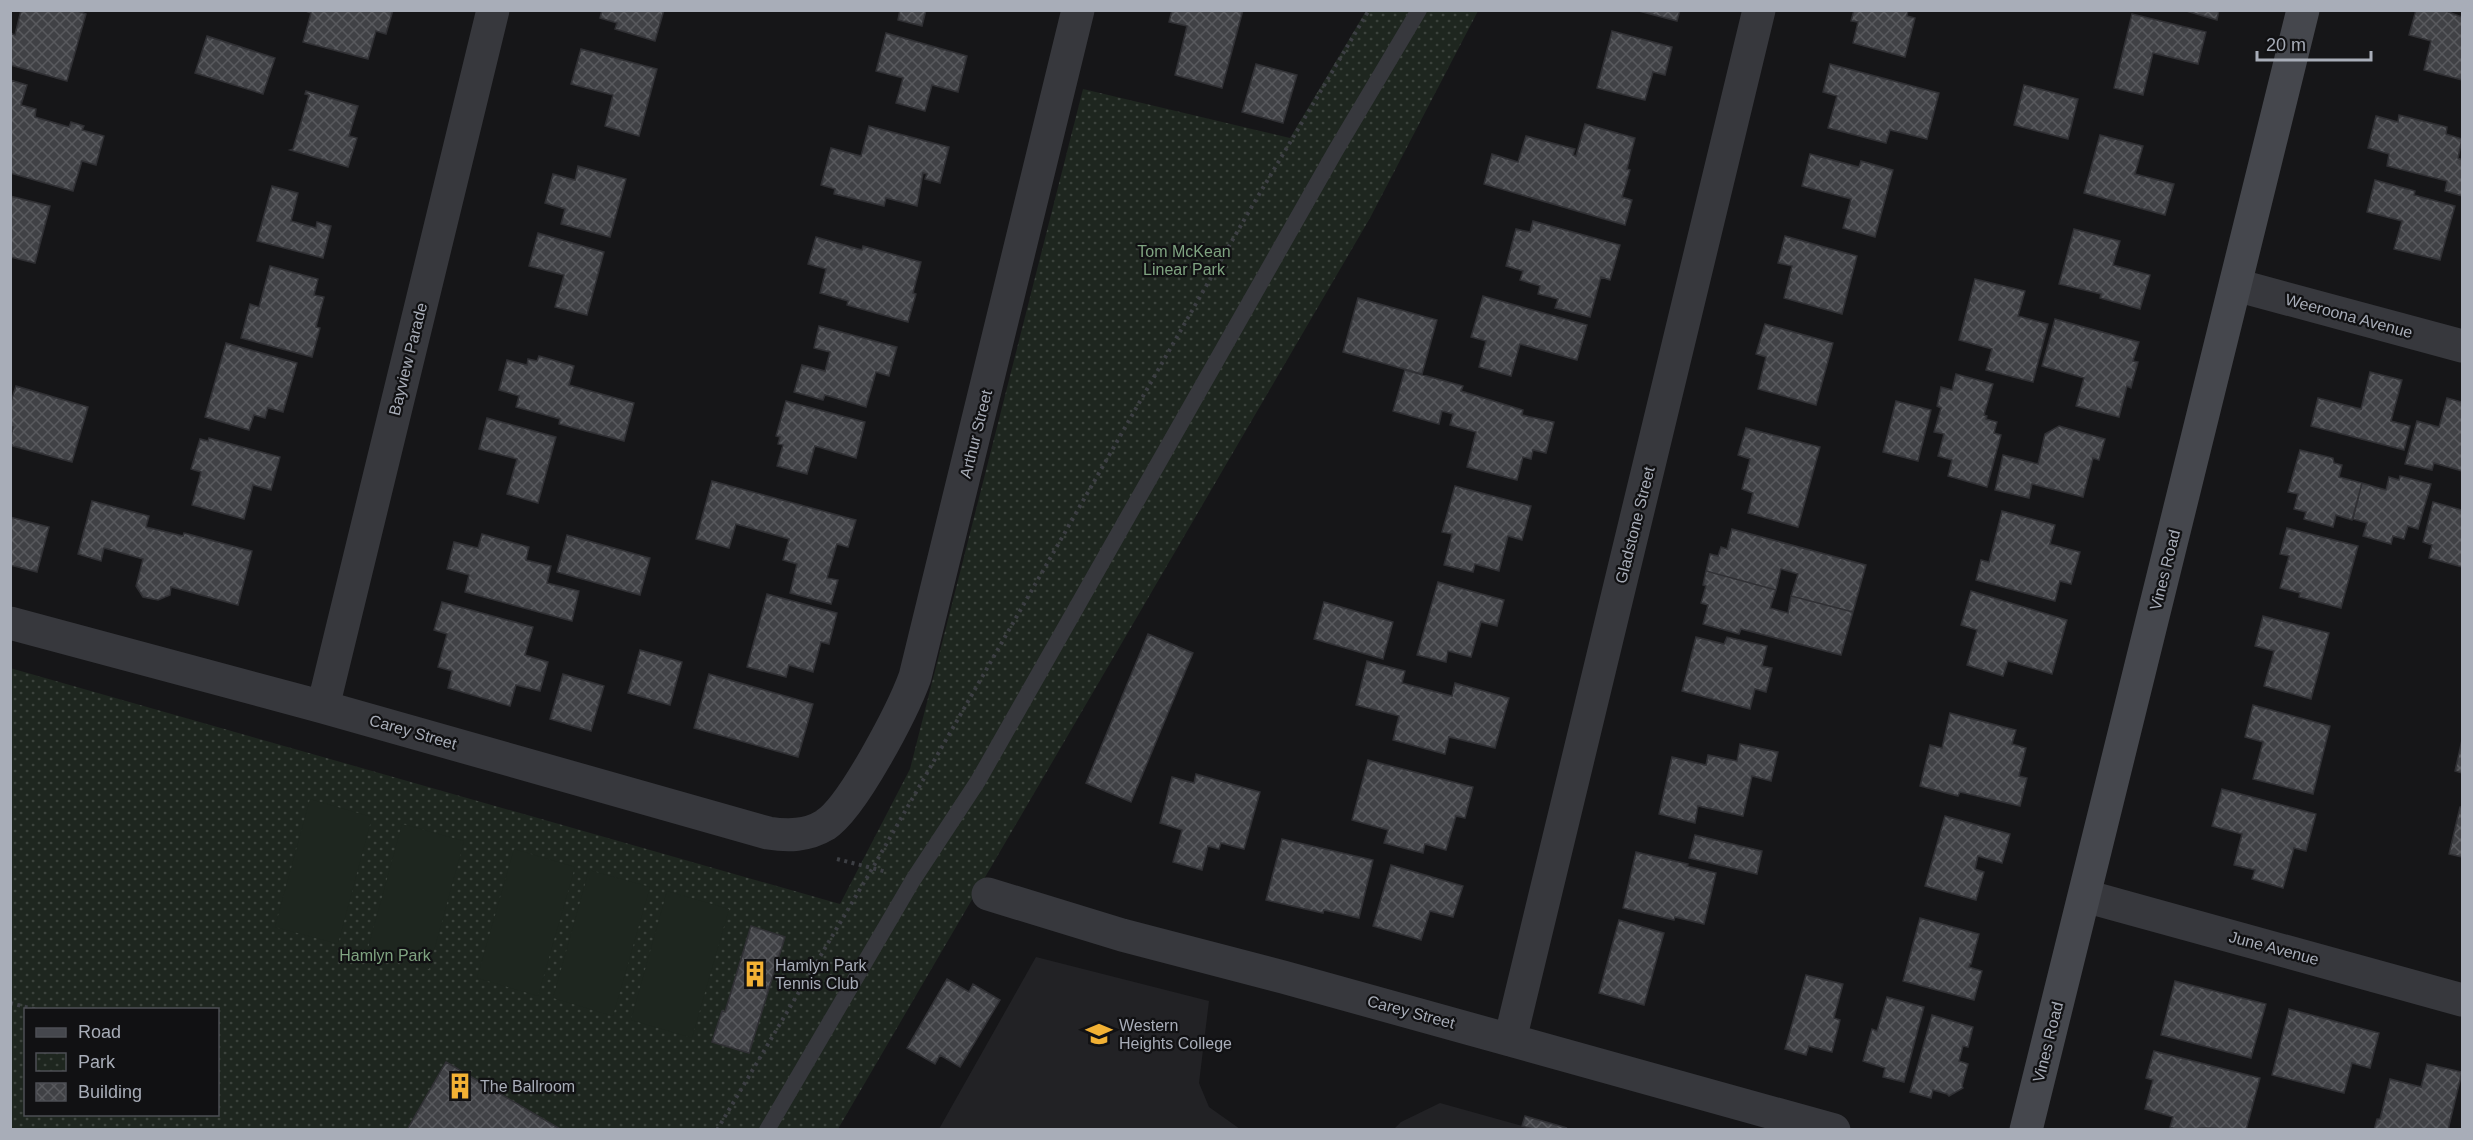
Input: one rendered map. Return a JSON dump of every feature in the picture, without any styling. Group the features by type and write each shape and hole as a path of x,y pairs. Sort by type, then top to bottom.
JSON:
{"main road":[{"name":"Vines Road","path":"2026,1130 2303,10"}],"street":[{"name":"Bayview Parade","path":"323,707 493,10"},
{"name":"Arthur Street","path":"815,830 836,817 848,801 893,725 915,677 1078,10"},
{"name":"Gladstone Street","path":"1510,1040 1759,10"},
{"name":"Weeroona Avenue","path":"2235,285 2463,346"},
{"name":"Carey Street","path":"10,623 323,707 768,833 795,835 815,830"},
{"name":"Carey Street","path":"988,894 1122,935 1834,1130"},
{"name":"June Avenue","path":"2085,896 2463,999"}],"lane":[{"path":"767,1130 913,880 978,781 1336,150 1419,10"}],"path":[{"path":"717,1130 872,869 1248,213 1369,10"},
{"path":"10,1004 29,1008"}],"shaded area":[{"name":"Western Heights College","path":"1036,957 1209,1001 1199,1083 1209,1107 1240,1129 939,1129"},
{"path":"1440,1103 1533,1129 1394,1129 1401,1122"}],"green space":[{"path":"1366,11 1478,11 1370,218 838,1129 11,1129 10,668 840,904 910,769 1083,89 1290,138"},
{"path":"310,799 372,817 338,944 275,927"},
{"name":"Hamlyn Park","path":"402,824 464,841 429,969 367,952"},
{"path":"514,849 575,867 538,996 477,978"},
{"path":"589,870 650,887 613,1016 553,998"},
{"path":"667,891 729,909 692,1038 631,1020"}],"building":[{"path":"21,10 75,10 86,14 67,81 10,65 10,33 15,35"},
{"path":"303,10 393,10 386,34 376,31 368,59 303,42 311,13"},
{"path":"602,10 664,10 655,41 615,29 617,23 600,18"},
{"path":"900,10 926,10 922,26 898,20"},
{"path":"1172,10 1243,10 1222,88 1175,75 1187,26 1169,22"},
{"path":"1635,10 1680,10 1677,21"},
{"path":"1854,10 1908,10 1907,16 1915,18 1905,57 1853,43 1858,22 1851,21"},
{"path":"2183,10 2219,10 2217,20"},
{"path":"2416,10 2443,10 2462,17 2462,80 2424,70 2431,41 2409,35"},
{"path":"2132,14 2206,32 2198,64 2153,53 2143,95 2114,88"},
{"path":"1612,31 1672,47 1665,75 1653,72 1645,100 1597,88"},
{"path":"886,33 967,56 958,92 932,85 925,111 896,103 903,78 876,71"},
{"path":"207,36 275,58 263,94 195,73"},
{"path":"581,49 657,69 639,136 605,126 613,95 571,84"},
{"path":"1256,64 1297,75 1283,123 1242,112"},
{"path":"1830,64 1939,93 1927,139 1890,130 1886,143 1828,128 1837,96 1823,92"},
{"path":"10,80 27,85 21,105 36,109 35,117 69,127 71,122 84,126 82,130 104,136 96,165 82,161 73,191 10,173"},
{"path":"2024,85 2078,99 2068,139 2014,125"},
{"path":"306,91 358,106 349,136 357,138 348,167 290,150 293,149 309,95 305,94"},
{"path":"2399,115 2447,127 2446,134 2462,139 2458,158 2462,160 2462,196 2445,191 2447,181 2387,166 2389,154 2368,148 2376,116 2398,122"},
{"path":"1585,124 1635,138 1627,169 1630,170 1622,197 1632,200 1625,225 1484,184 1492,154 1518,162 1526,136 1575,149 1573,155 1576,156"},
{"path":"869,126 949,147 940,183 925,179 927,174 923,173 917,206 886,198 884,206 834,194 835,189 821,185 831,148 861,156"},
{"path":"2100,135 2143,146 2135,174 2174,184 2165,215 2084,193"},
{"path":"1810,154 1859,167 1861,161 1893,170 1875,237 1843,228 1851,199 1802,186"},
{"path":"578,166 626,179 610,237 561,224 565,209 545,203 553,174 575,180"},
{"path":"2375,180 2415,191 2414,195 2455,206 2440,260 2394,249 2402,221 2367,212"},
{"path":"272,186 298,193 291,221 316,228 317,222 331,226 323,258 257,241"},
{"path":"10,196 50,206 35,263 10,257"},
{"path":"1533,221 1620,245 1610,280 1601,277 1590,317 1555,308 1558,299 1538,294 1540,286 1520,280 1523,271 1506,266 1516,229 1530,232"},
{"path":"2074,229 2120,241 2113,265 2150,275 2140,309 2100,298 2101,294 2059,284"},
{"path":"538,233 604,252 587,315 555,307 564,275 529,266"},
{"path":"1785,236 1857,256 1842,314 1784,298 1792,266 1778,263"},
{"path":"816,237 862,250 863,246 921,262 913,293 916,294 908,322 847,305 848,301 820,293 826,269 808,264"},
{"path":"270,266 318,279 314,295 324,297 316,327 320,328 312,357 241,338 250,304 259,307"},
{"path":"1975,279 2025,291 2018,316 2048,324 2033,382 1986,370 1992,349 1959,340"},
{"path":"1483,296 1587,325 1577,360 1520,344 1511,376 1479,367 1486,341 1471,337"},
{"path":"1358,298 1437,320 1422,374 1343,352"},
{"path":"2055,319 2139,342 2133,361 2138,362 2131,388 2127,386 2119,417 2076,406 2084,378 2042,366"},
{"path":"1765,324 1833,343 1816,405 1758,389 1766,357 1756,354"},
{"path":"819,326 897,347 889,376 876,372 866,407 825,395 823,400 794,392 802,365 825,371 830,352 814,348"},
{"path":"226,343 297,363 283,412 268,408 265,418 254,415 249,430 205,417"},
{"path":"539,356 574,366 569,385 634,403 624,441 559,424 560,419 516,407 519,396 499,390 507,360 527,365 528,359 537,361"},
{"path":"1405,370 1463,386 1461,391 1523,410 1522,415 1554,422 1546,453 1533,450 1531,459 1523,457 1517,480 1467,467 1476,432 1450,425 1453,414 1442,411 1439,424 1393,411"},
{"path":"2370,372 2402,380 2391,421 2410,426 2404,450 2311,426 2318,398 2361,409"},
{"path":"1956,374 1993,384 1984,415 1987,416 1986,419 1997,422 1994,433 2001,435 1987,487 1948,476 1952,460 1938,456 1944,434 1934,432 1941,408 1937,406 1941,387 1952,390"},
{"path":"16,386 88,407 72,462 13,446 10,442 13,427 10,427 10,405"},
{"path":"2447,398 2462,402 2462,471 2434,463 2432,470 2405,464 2417,421 2439,427"},
{"path":"786,401 865,422 856,458 815,446 807,474 777,466 783,445 778,444 780,437 776,436"},
{"path":"1896,401 1931,410 1918,461 1883,452"},
{"path":"487,418 556,437 538,503 507,494 517,459 479,449"},
{"path":"2059,426 2105,439 2099,460 2093,458 2083,497 2032,484 2029,498 1995,490 2003,455 2038,464 2045,434"},
{"path":"1746,428 1820,447 1798,527 1748,513 1753,493 1742,489 1750,459 1738,455"},
{"path":"209,438 280,457 271,490 253,485 244,519 192,505 201,472 191,469 200,439 208,441"},
{"path":"2300,450 2333,458 2334,463 2342,465 2339,477 2362,483 2352,520 2336,515 2333,527 2304,519 2306,512 2294,509 2298,494 2288,492"},
{"path":"2400,476 2431,484 2418,529 2408,526 2404,539 2393,536 2391,544 2363,536 2367,523 2353,519 2362,483 2386,490 2389,477 2399,480"},
{"path":"712,481 856,520 848,547 837,544 827,578 838,580 831,604 790,593 797,564 783,560 789,539 736,524 729,548 696,539"},
{"path":"1455,486 1531,506 1522,540 1508,536 1499,571 1475,564 1473,572 1444,565 1452,534 1442,532"},
{"path":"92,501 149,516 146,527 183,536 184,533 252,551 238,605 171,587 170,595 158,600 143,597 136,586 143,559 104,548 101,561 78,554"},
{"path":"2433,502 2462,510 2462,567 2429,558 2432,545 2423,542"},
{"path":"2002,511 2055,525 2050,544 2080,552 2071,584 2060,581 2055,601 1976,580 1981,560 1989,562"},
{"path":"10,517 49,527 37,572 10,565"},
{"path":"2287,528 2358,546 2341,608 2299,597 2300,593 2280,588 2289,556 2280,554"},
{"path":"1732,529 1866,565 1853,612 1791,596 1798,574 1781,569 1776,590 1706,571 1710,554 1718,556 1721,547 1727,549"},
{"path":"482,534 529,547 526,560 551,566 547,583 579,591 572,621 465,592 469,575 447,569 454,542 478,548"},
{"path":"567,535 650,558 640,595 557,572"},
{"path":"1706,571 1776,590 1770,608 1788,613 1791,596 1853,612 1841,655 1741,629 1739,634 1703,624 1708,605 1701,603 1706,586 1703,585"},
{"path":"1438,582 1504,600 1497,626 1481,622 1471,657 1448,651 1446,662 1417,655"},
{"path":"1971,591 2067,620 2052,674 2008,661 2003,676 1967,665 1977,630 1961,625"},
{"path":"767,594 837,613 829,644 821,642 813,672 789,665 786,677 747,667"},
{"path":"442,602 533,627 525,655 548,662 540,691 516,685 510,706 448,688 452,671 438,667 447,634 434,630"},
{"path":"1324,602 1393,622 1383,659 1314,639"},
{"path":"2263,616 2329,633 2311,699 2264,686 2274,651 2255,646"},
{"path":"1148,634 1193,653 1131,802 1086,783"},
{"path":"1696,637 1724,644 1727,637 1767,646 1762,666 1772,668 1766,692 1755,689 1750,709 1682,691"},
{"path":"640,650 682,662 670,705 628,693"},
{"path":"1367,661 1405,671 1402,683 1452,696 1455,683 1509,698 1495,748 1449,737 1445,754 1393,740 1399,716 1356,705"},
{"path":"563,674 604,686 591,731 550,719"},
{"path":"709,674 813,704 798,757 694,728"},
{"path":"2253,705 2330,726 2313,794 2253,779 2263,742 2245,737"},
{"path":"1950,713 2016,730 2012,744 2026,748 2019,776 2027,778 2020,806 1960,792 1958,796 1920,786 1930,745 1942,748"},
{"path":"2462,740 2462,773 2455,771"},
{"path":"1740,744 1778,752 1771,781 1752,776 1743,816 1698,806 1695,823 1659,814 1672,757 1706,765 1708,755 1737,761"},
{"path":"1368,760 1473,787 1465,818 1456,816 1446,850 1425,844 1423,853 1384,843 1388,830 1352,820"},
{"path":"1196,774 1260,792 1244,849 1221,843 1219,849 1208,846 1202,870 1173,862 1182,830 1160,823 1172,777 1194,783"},
{"path":"2222,789 2316,814 2306,851 2294,848 2283,888 2252,879 2255,870 2234,865 2242,834 2212,826"},
{"path":"2460,807 2462,807 2462,857 2449,854"},
{"path":"1945,816 2010,834 2002,863 1978,856 1975,869 1984,872 1976,900 1925,886"},
{"path":"1695,835 1762,851 1757,874 1689,858"},
{"path":"1282,839 1373,860 1359,918 1324,910 1323,913 1266,900"},
{"path":"1636,852 1716,873 1704,924 1675,917 1674,920 1623,908"},
{"path":"1391,865 1463,886 1453,917 1430,911 1421,940 1373,926"},
{"path":"1920,918 1979,934 1969,967 1982,971 1974,1000 1903,981"},
{"path":"1619,920 1664,933 1644,1005 1599,993"},
{"name":"Hamlyn Park Tennis Club","path":"751,926 785,937 749,1053 712,1042 722,1011 725,1012"},
{"path":"1806,975 1843,984 1834,1018 1840,1020 1832,1052 1809,1046 1806,1055 1785,1049"},
{"path":"947,979 969,992 973,984 1000,1000 960,1067 940,1055 935,1064 907,1048"},
{"path":"2175,981 2266,1004 2251,1058 2161,1035"},
{"path":"1887,997 1924,1007 1904,1082 1883,1077 1885,1068 1863,1061 1872,1029 1877,1031"},
{"path":"2289,1009 2379,1033 2370,1068 2352,1063 2344,1093 2272,1075"},
{"path":"1932,1015 1973,1027 1968,1047 1963,1046 1959,1061 1968,1064 1963,1088 1949,1096 1933,1090 1931,1098 1910,1092"},
{"path":"2154,1051 2260,1078 2246,1130 2205,1128 2178,1130 2170,1127 2173,1117 2145,1109 2153,1080 2146,1078"},
{"name":"The Ballroom","path":"446,1062 562,1130 407,1130"},
{"path":"2427,1064 2462,1072 2448,1130 2374,1130 2377,1119 2380,1119 2390,1079 2421,1087"},
{"path":"1525,1116 1567,1128 1536,1130 1522,1126"}],"place":[{"name":"Hamlyn Park Tennis Club","path":"755,974"},
{"name":"Western Heights College","path":"1099,1034"},
{"name":"The Ballroom","path":"460,1086"}],"park label":[{"name":"Tom McKean Linear Park","path":"1184,260"}]}
